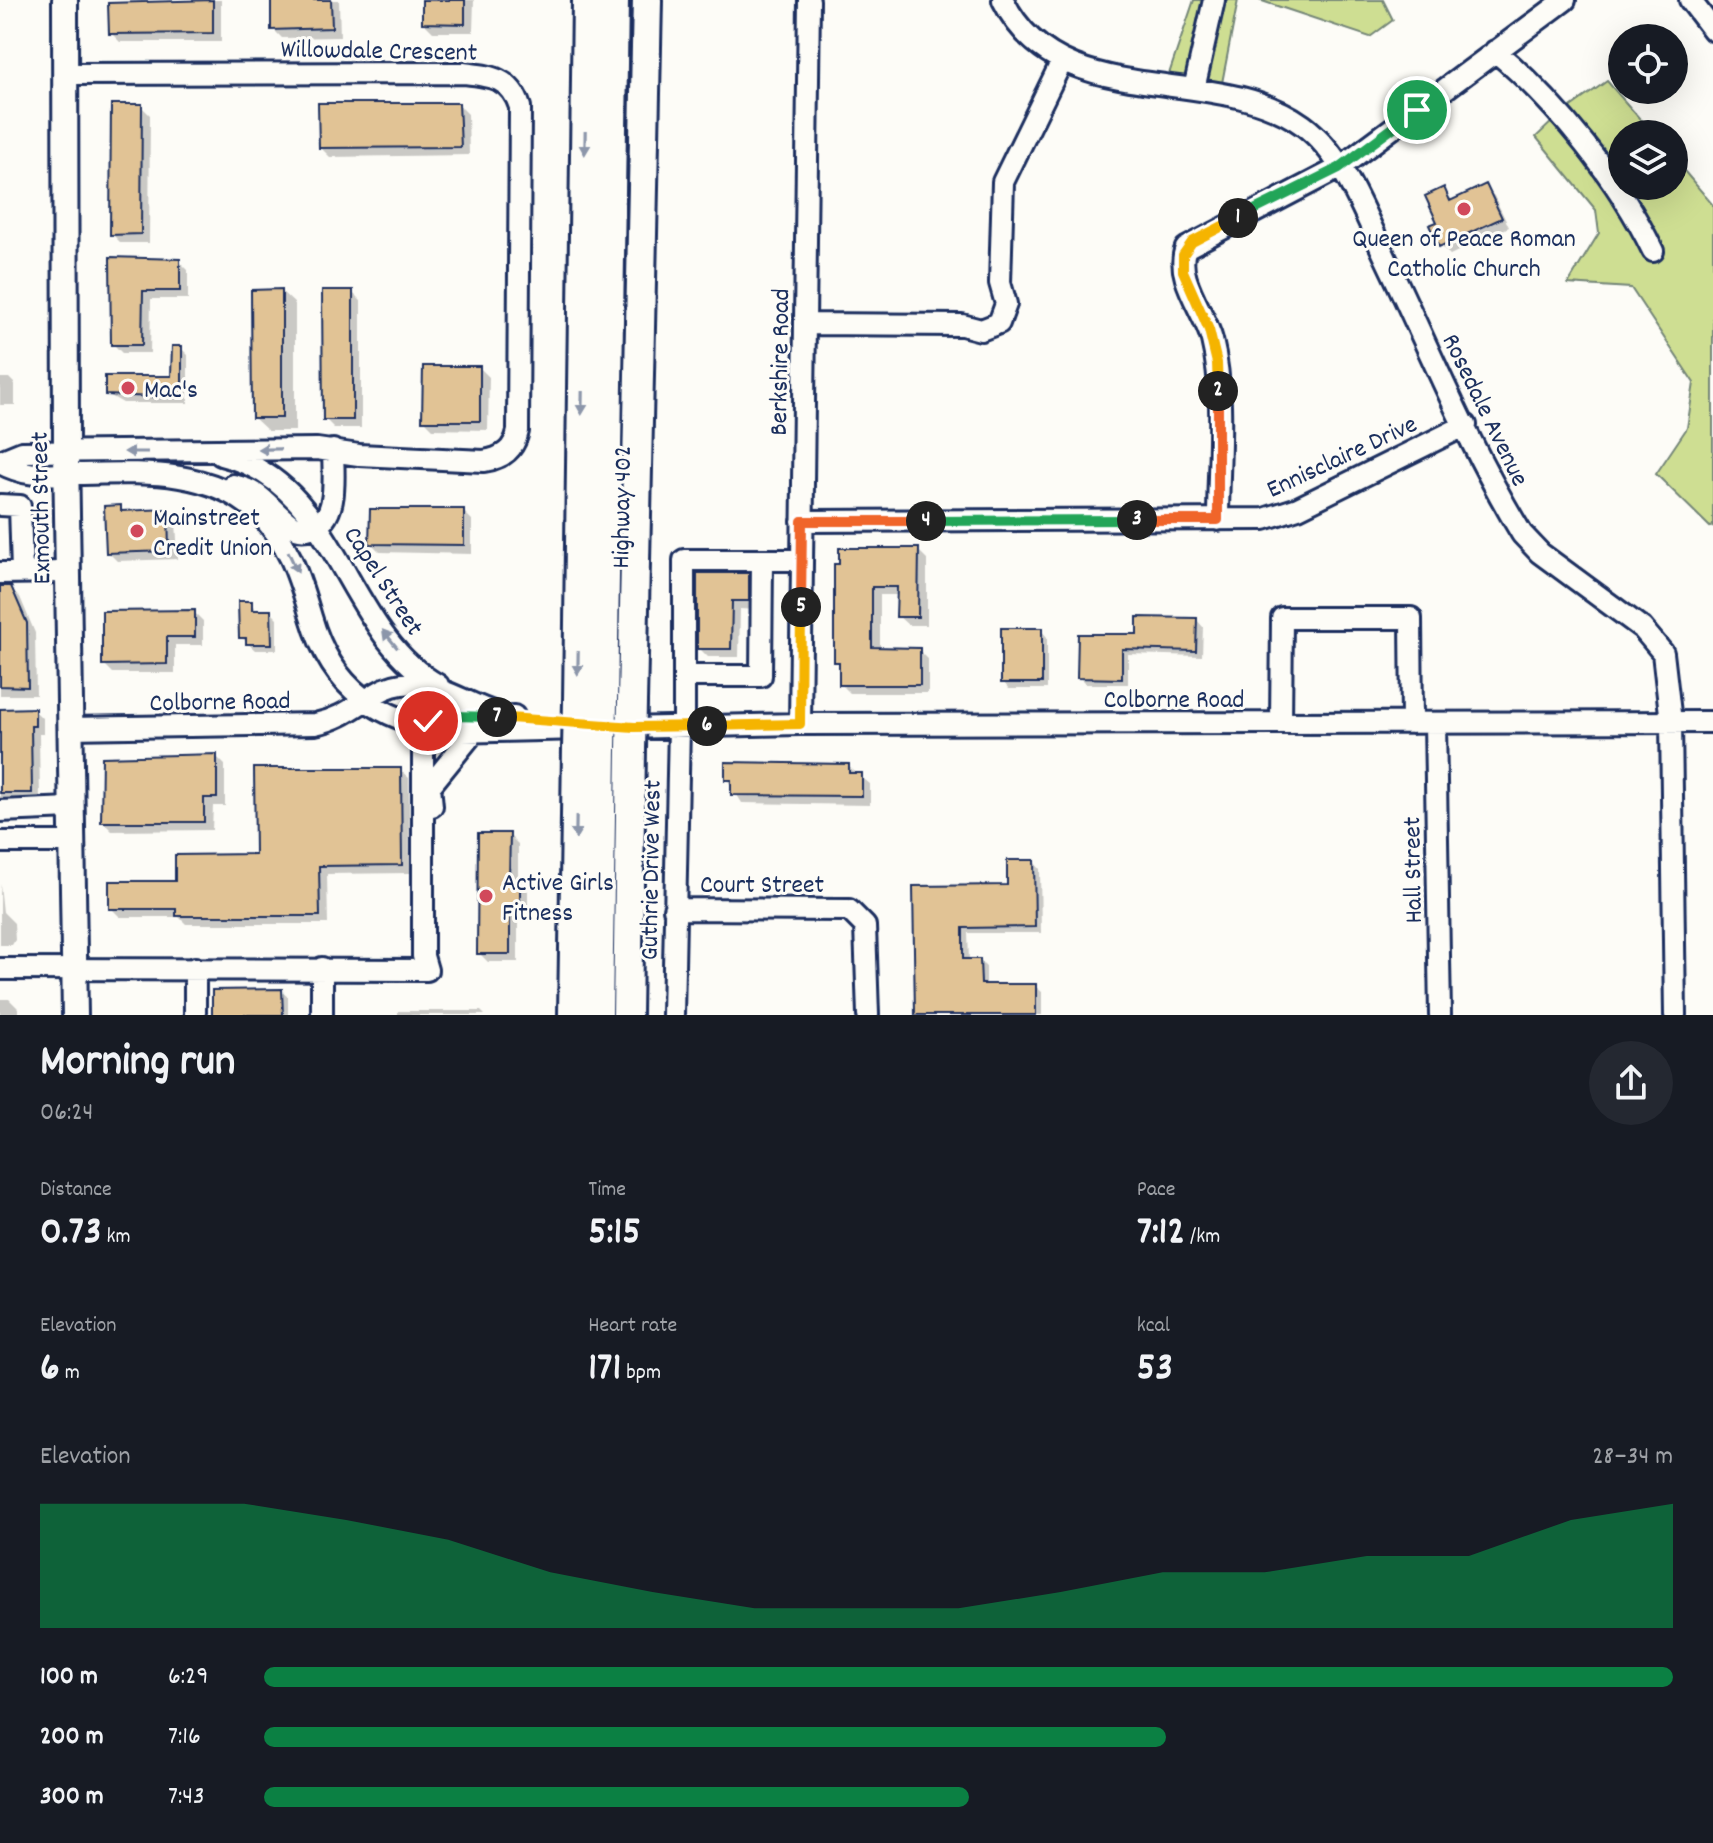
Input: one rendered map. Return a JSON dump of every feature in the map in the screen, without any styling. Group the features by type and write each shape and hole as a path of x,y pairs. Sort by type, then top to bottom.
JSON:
{"highway":[{"name":"Highway 402","path":"585,0 610,725 613,1015"},
{"path":"614,0 610,725 627,1015"},
{"name":"Highway 402","path":"573,1015 610,725 628,0"},
{"path":"598,1015 647,0"}],"main road":[{"name":"Exmouth Street","path":"65,0 67,572 75,1015"}],"street":[{"name":"Berkshire Road","path":"800,724 809,0"},
{"name":"Rosedale Avenue","path":"1003,0 1011,18 1031,39 1062,61 1094,74 1260,101 1317,137 1339,168 1522,534 1540,553 1655,639 1667,665 1671,722 1675,1015"},
{"path":"1194,89 1214,0"},
{"path":"1218,520 1217,363 1209,330 1183,271 1186,248 1201,237 1339,168 1565,0"},
{"path":"1690,0 1713,30"},
{"path":"1495,51 1538,92 1622,194 1653,251"},
{"path":"805,324 962,325 981,330 999,323 1006,304 1000,283 1003,182 1062,61"},
{"name":"Willowdale Crescent","path":"65,74 464,73 497,77 506,83 515,93 520,107 518,431 515,443 508,452"},
{"name":"Ennisclaire Drive","path":"802,521 1254,520 1286,513 1466,425"},
{"name":"Capel Street","path":"66,463 205,451 333,450 359,455 484,461 499,459 508,452"},
{"name":"Capel Street","path":"0,462 22,452 66,463 193,479 254,491 299,529 318,525 329,511 333,450"},
{"name":"Capel Street","path":"205,451 239,460 283,487 318,525 392,642 418,671 447,691"},
{"name":"Capel Street","path":"193,479 244,501 282,541 298,574 325,657 344,683 366,701"},
{"path":"0,505 20,506 22,572"},
{"name":"Guthrie Drive West","path":"673,1015 674,909 684,676 684,560 762,560"},
{"path":"684,676 761,676 762,560 802,560"},
{"path":"0,573 67,572"},
{"path":"1281,723 1282,618 1411,618 1412,723"},
{"name":"Colborne Road","path":"69,728 315,724 339,718 397,685 424,683 484,709 514,716 610,725"},
{"name":"Colborne Road","path":"366,701 400,720 423,728 473,733 610,725 1713,722"},
{"path":"315,724 365,712 400,720"},
{"path":"0,969 427,970 423,956 423,728 428,721 441,717 514,716"},
{"name":"Hall Street","path":"1435,723 1440,1015"},
{"path":"423,956 433,940 430,786 473,733"},
{"path":"0,811 71,808"},
{"path":"0,842 72,842"},
{"name":"Court Street","path":"674,909 849,910 865,926 868,1015"},
{"path":"195,968 195,1015"},
{"path":"322,968 322,1015"}],"green space":[{"path":"1194,0 1238,0 1222,83 1169,74"},
{"path":"1259,0 1383,0 1393,20 1370,37"},
{"path":"1607,81 1608,104 1627,104 1641,120 1608,120 1608,200 1688,200 1688,176 1713,205 1713,526 1710,527 1656,474 1687,428 1694,383 1631,288 1568,284 1599,233 1596,210 1536,137 1558,116"}],"building":[{"path":"213,0 213,33 109,34 108,3"},
{"path":"271,0 331,0 332,28 271,30"},
{"path":"422,0 465,0 465,24 422,23"},
{"path":"318,103 459,103 461,147 319,148"},
{"path":"111,104 142,104 141,234 110,235"},
{"name":"Queen of Peace Roman Catholic Church","path":"1486,184 1502,218 1439,247 1429,225 1437,222 1425,196 1444,187 1450,201"},
{"path":"110,257 180,259 180,291 143,291 142,345 111,345"},
{"path":"282,289 282,418 252,418 251,290"},
{"path":"322,290 353,290 353,420 323,420"},
{"path":"172,346 182,346 182,398 105,395 105,376 171,376"},
{"path":"423,366 480,366 480,421 422,421"},
{"name":"Mainstreet Credit Union","path":"121,505 121,511 168,509 169,551 106,553 104,506"},
{"path":"370,509 464,509 464,545 369,544"},
{"path":"839,548 919,548 918,617 896,617 897,587 872,587 872,647 920,648 920,685 839,685 839,662 834,662 834,564 839,564"},
{"path":"697,573 749,573 749,601 732,601 731,649 697,649"},
{"path":"0,586 11,586 27,623 28,687 0,686"},
{"path":"238,601 252,601 252,610 271,610 272,644 246,644 246,638 239,638"},
{"path":"195,610 195,637 167,637 167,664 102,665 102,611"},
{"path":"1137,617 1197,618 1196,651 1122,649 1122,679 1077,678 1078,634 1137,634"},
{"path":"1001,628 1042,628 1042,683 1001,683"},
{"path":"35,708 35,726 31,726 32,793 0,793 0,709"},
{"path":"217,754 217,798 204,798 204,822 101,822 102,757"},
{"path":"725,762 849,764 849,773 862,773 862,796 731,795 731,780 725,780"},
{"path":"254,768 401,768 402,865 319,866 320,916 176,916 176,909 109,909 109,881 175,881 175,855 255,854"},
{"path":"478,833 510,833 509,880 520,880 520,908 510,908 510,954 477,954"},
{"path":"1007,860 1034,860 1035,927 963,928 963,959 980,959 981,984 1036,984 1036,1015 915,1015 913,886 1007,885"},
{"path":"282,989 283,1015 212,1015 212,990"}],"place":[{"name":"Queen of Peace Roman Catholic Church","path":"1464,209"},
{"name":"Mac's","path":"128,388"},
{"name":"Mainstreet Credit Union","path":"137,531"},
{"name":"Active Girls Fitness","path":"486,896"}],"route":[{"path":"428,721 450,716 514,716 634,727 800,724 802,521 1218,520 1217,363 1209,330 1183,271 1186,248 1201,237 1339,168 1417,110"}]}
